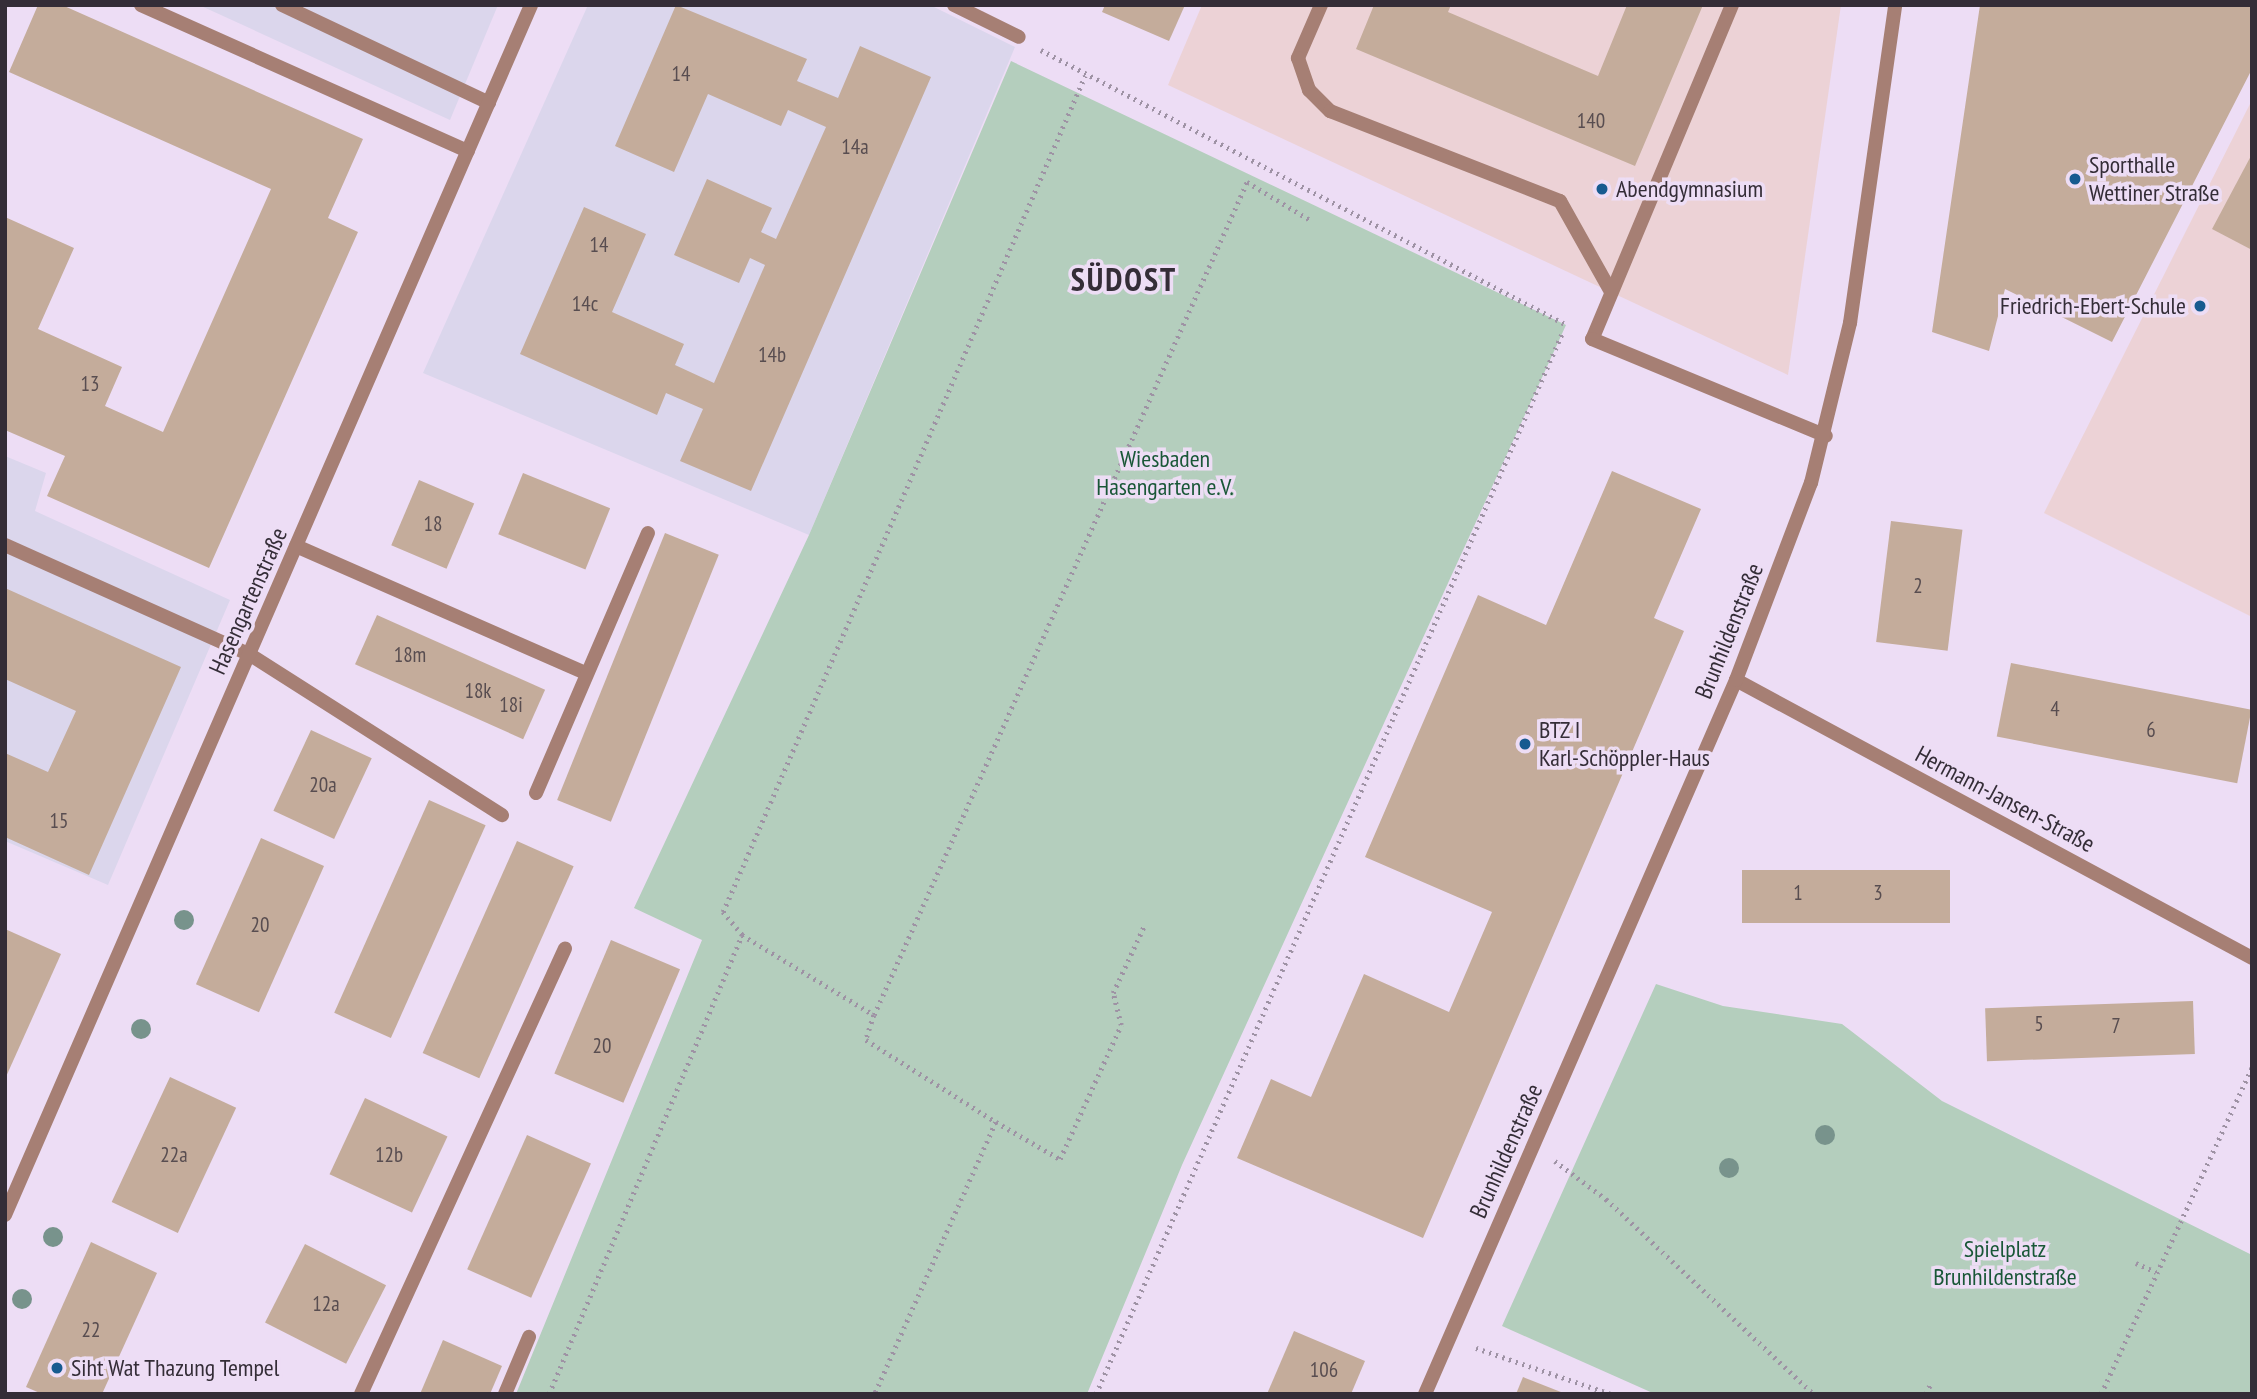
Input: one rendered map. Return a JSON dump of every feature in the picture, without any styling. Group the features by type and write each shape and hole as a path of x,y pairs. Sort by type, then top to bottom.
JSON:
{"street":[{"path":"141,5 468,151"},
{"path":"282,5 489,103"},
{"name":"Hasengartenstraße","path":"5,1214 531,5"},
{"path":"954,5 1019,37"},
{"path":"1321,5 1298,58 1309,90 1330,111 1560,201 1611,292"},
{"path":"1732,5 1592,339 1826,436"},
{"name":"Brunhildenstraße","path":"1424,1394 1736,680 1826,436 1850,323 1895,5"},
{"path":"536,793 648,533"},
{"path":"5,545 249,654 502,815"},
{"path":"296,546 586,674"},
{"name":"Hermann-Jansen-Straße","path":"1736,680 2252,958"},
{"path":"361,1394 565,949"},
{"path":"505,1394 529,1337"}],"path":[{"path":"1019,37 1085,76 1592,339"},
{"path":"874,1016 742,935 723,912 1085,76"},
{"path":"1145,924 1113,993 1121,1025 1060,1159 866,1041 874,1016 1247,182 1310,220"},
{"path":"1096,1394 1566,325"},
{"path":"549,1394 742,935"},
{"path":"2101,1394 2252,1068"},
{"path":"875,1394 996,1122"},
{"path":"1533,1145 1606,1199 1778,1366 1815,1394"},
{"path":"2136,1263 2156,1272"},
{"path":"1449,1339 1611,1394"},
{"path":"1926,1394 1931,1383"}],"shaded area":[{"path":"199,5 498,5 450,120"},
{"path":"588,5 930,5 1015,47 809,535 423,373"},
{"name":"Abendgymnasium","path":"1202,5 1841,5 1788,375 1168,85"},
{"name":"Friedrich-Ebert-Schule","path":"2252,100 2252,617 2044,513"},
{"path":"5,456 46,473 35,511 230,600 108,885 5,841"}],"green space":[{"name":"Wiesbaden Hasengarten e.V.","path":"1011,61 1566,325 1182,1165 1087,1394 516,1394 702,940 634,908 809,535"},
{"name":"Spielplatz Brunhildenstraße","path":"1656,984 1723,1006 1842,1024 1942,1101 2252,1255 2252,1394 1655,1394 1502,1326"}],"building":[{"path":"38,5 62,5 363,139 328,218 358,232 209,568 47,496 65,456 5,430 5,217 74,248 38,329 122,367 105,406 163,432 271,189 9,72"},
{"path":"676,5 807,59 797,81 838,98 860,46 931,77 751,491 680,461 703,409 666,393 657,415 520,354 584,207 646,234 612,312 684,344 675,365 714,383 765,265 750,258 739,283 674,255 707,179 772,208 761,232 776,239 826,127 788,110 781,126 708,94 674,172 615,146"},
{"path":"1105,5 1185,5 1169,41 1102,12"},
{"path":"1374,5 1451,5 1448,12 1598,76 1627,5 1703,5 1635,166 1356,49"},
{"name":"Sporthalle Wettiner Straße","path":"1980,5 2252,5 2252,69 2112,342 2005,289 1989,351 1932,332"},
{"path":"2252,154 2252,250 2212,229"},
{"name":"BTZ I Karl-Schöppler-Haus","path":"1612,471 1701,509 1654,618 1684,631 1423,1238 1237,1158 1271,1079 1311,1097 1364,974 1449,1012 1492,912 1365,857 1478,595 1546,625"},
{"path":"523,473 610,508 585,569 498,534"},
{"path":"419,480 474,503 446,569 391,545"},
{"path":"1891,521 1962,530 1948,651 1876,642"},
{"path":"665,533 719,555 611,822 557,800"},
{"path":"5,588 181,667 89,875 5,837 5,753 48,772 76,711 5,679"},
{"path":"377,615 545,690 523,739 355,664"},
{"path":"2011,663 2251,710 2237,783 1997,737"},
{"path":"311,730 372,758 334,839 273,811"},
{"path":"429,800 486,825 391,1038 334,1013"},
{"path":"261,838 324,866 259,1012 196,984"},
{"path":"517,841 574,866 479,1078 423,1053"},
{"path":"1742,870 1950,870 1950,923 1742,923"},
{"path":"5,929 61,954 5,1079"},
{"path":"611,940 680,969 623,1103 554,1073"},
{"path":"2193,1001 2195,1054 1987,1061 1985,1008"},
{"path":"170,1077 236,1108 178,1233 112,1202"},
{"path":"365,1098 447,1136 412,1213 330,1174"},
{"path":"527,1135 591,1163 531,1298 467,1269"},
{"path":"91,1242 157,1273 102,1394 42,1394 26,1387"},
{"path":"305,1244 386,1285 346,1364 265,1322"},
{"path":"1294,1331 1365,1361 1351,1394 1267,1394"},
{"path":"443,1340 502,1366 490,1394 420,1394"},
{"path":"1523,1377 1566,1394 1516,1394"}],"place":[{"name":"Sporthalle Wettiner Straße","path":"2075,179"},
{"name":"Abendgymnasium","path":"1602,189"},
{"name":"Friedrich-Ebert-Schule","path":"2200,306"},
{"name":"BTZ I Karl-Schöppler-Haus","path":"1525,744"},
{"name":"Siht Wat Thazung Tempel","path":"57,1368"}],"district":[{"name":"SÜDOST","path":"1124,279"}]}
